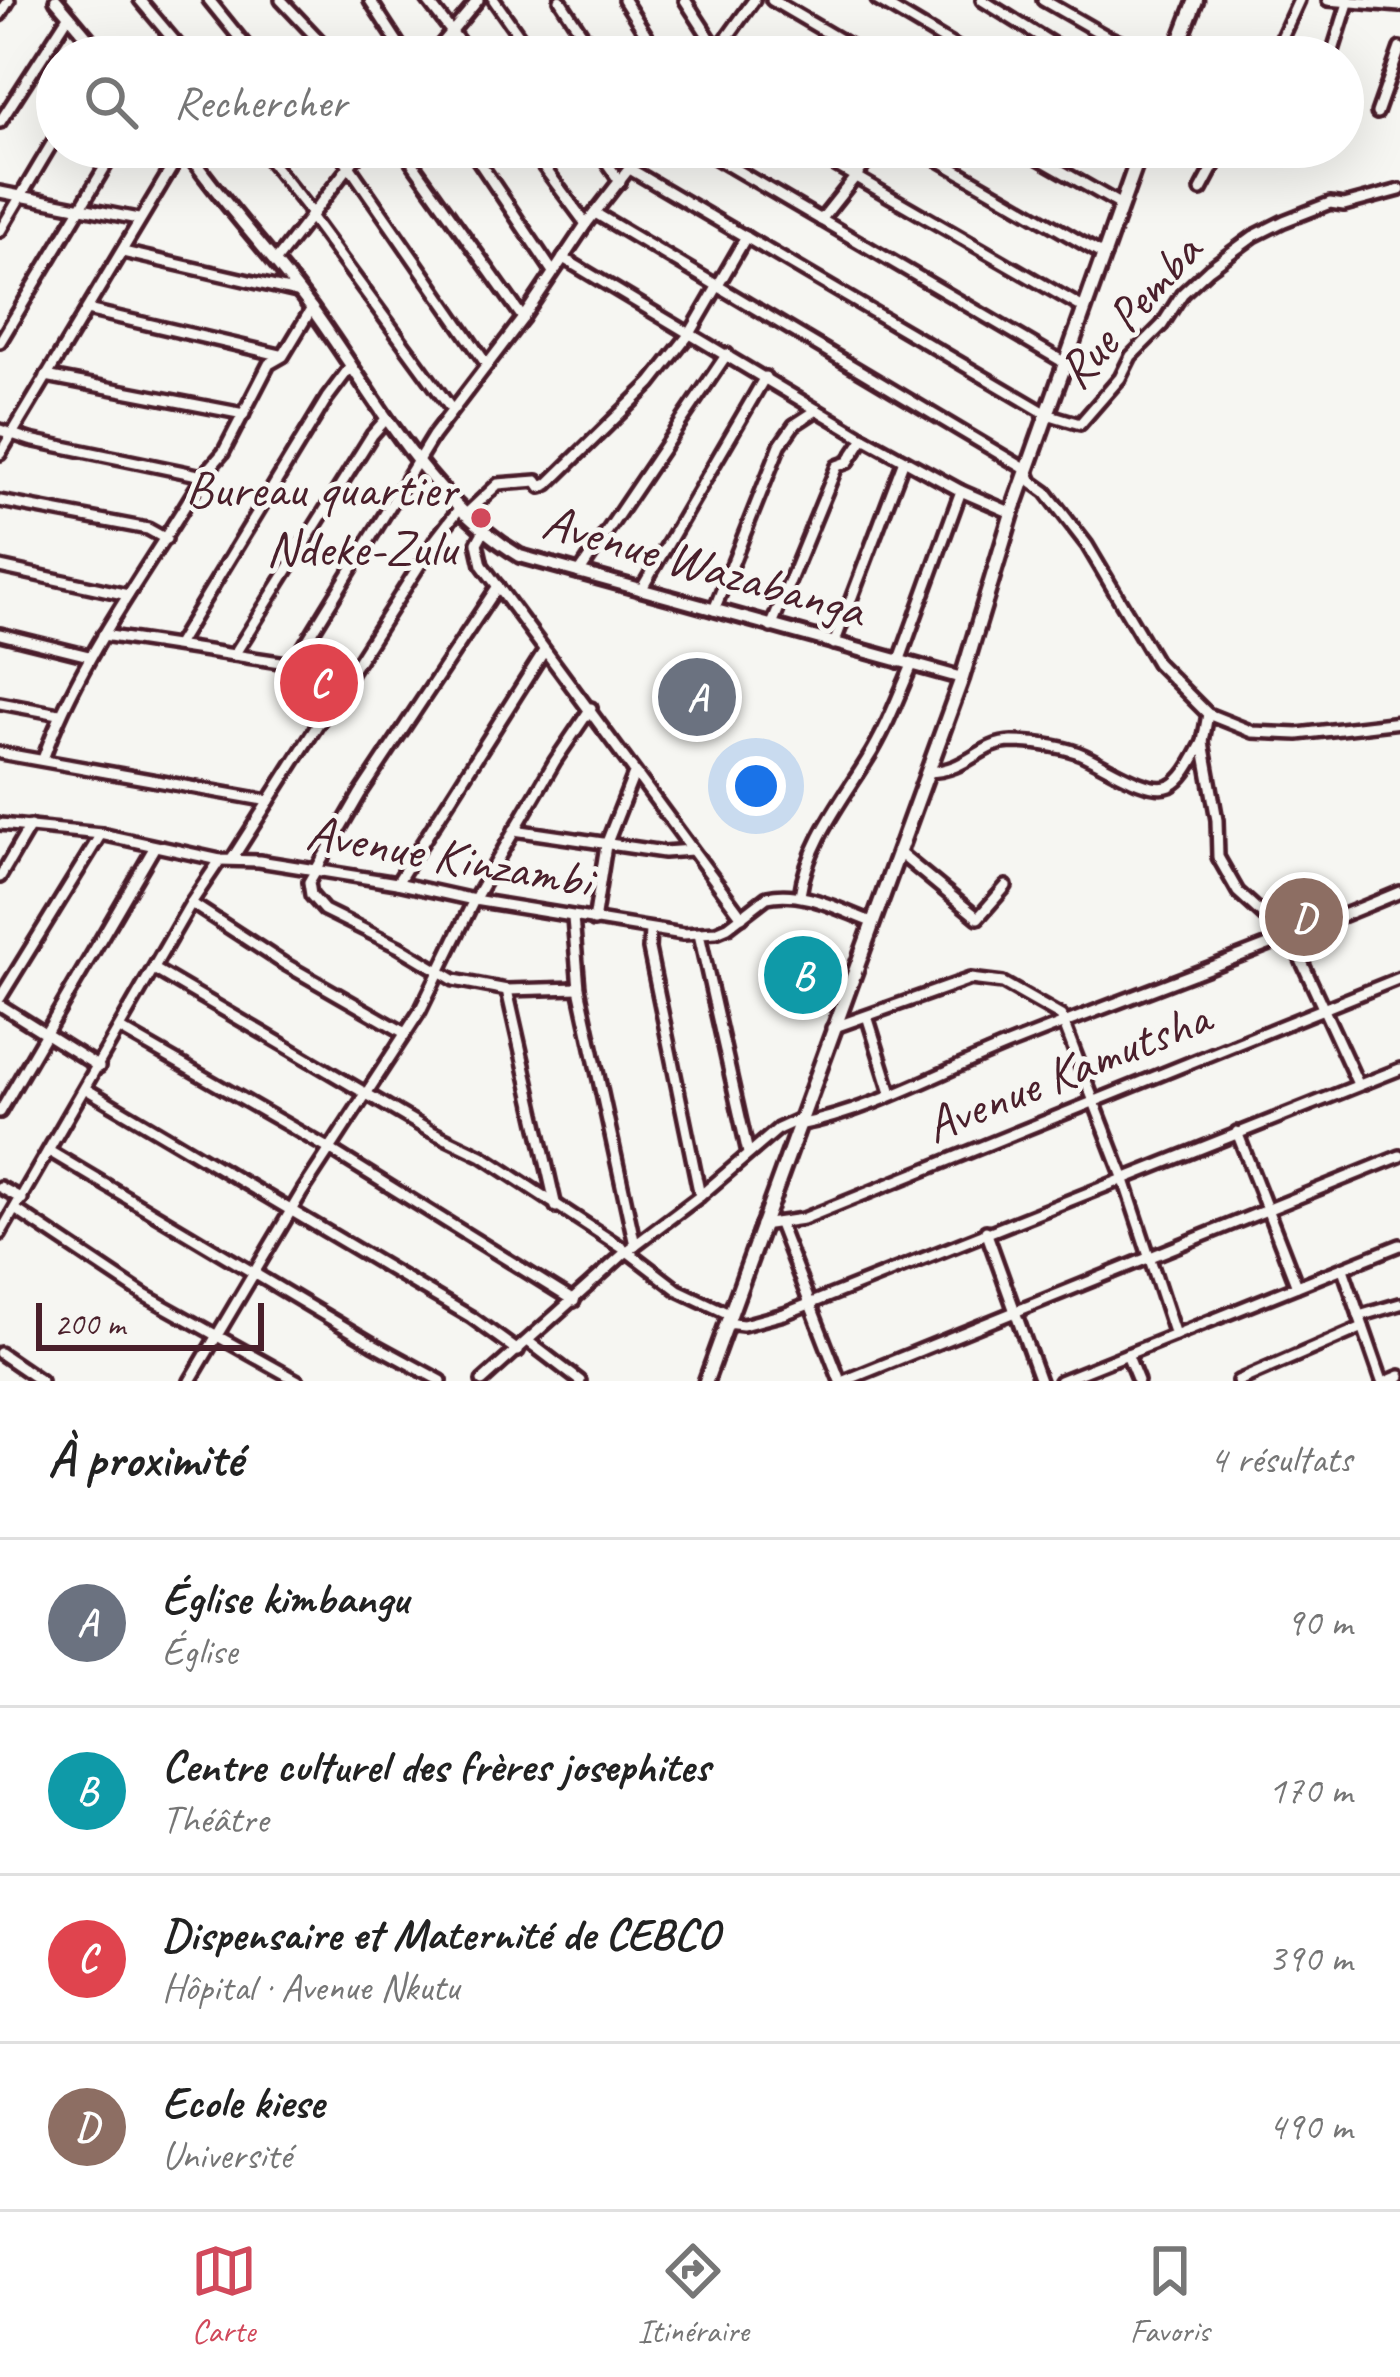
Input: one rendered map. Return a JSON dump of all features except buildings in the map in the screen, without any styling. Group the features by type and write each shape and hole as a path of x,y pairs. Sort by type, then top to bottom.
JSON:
{"highway":[{"path":"1182,36 1196,0"},
{"path":"706,1381 962,678 1012,513 1134,168"}],"main road":[{"path":"56,0 86,36"},
{"name":"Avenue Wazabanga","path":"201,168 311,308 418,461 483,532 520,556 962,678"}],"street":[{"path":"0,15 9,0"},
{"path":"140,0 170,36"},
{"path":"208,0 238,36"},
{"path":"281,0 315,36"},
{"path":"370,0 393,36"},
{"path":"428,0 455,36"},
{"path":"445,36 478,0"},
{"path":"494,0 519,36"},
{"path":"560,0 584,36"},
{"path":"624,0 647,36"},
{"path":"685,0 706,36"},
{"path":"729,36 754,0"},
{"path":"772,0 833,36"},
{"path":"877,0 938,36"},
{"path":"982,0 1040,36"},
{"path":"1042,0 1106,36"},
{"path":"1283,36 1299,0"},
{"path":"1328,0 1400,6"},
{"path":"1338,36 1349,1"},
{"path":"55,36 69,15"},
{"path":"1377,113 1400,48"},
{"path":"0,122 36,66"},
{"path":"0,231 37,168"},
{"path":"0,341 103,168"},
{"path":"0,454 6,431 46,376 171,168"},
{"path":"275,168 452,410"},
{"path":"275,262 347,168"},
{"path":"349,168 487,365"},
{"path":"416,168 523,318"},
{"path":"483,168 553,272"},
{"path":"545,168 586,224"},
{"path":"610,168 620,182"},
{"path":"733,168 1067,364"},
{"path":"842,168 1085,309"},
{"path":"821,220 862,168"},
{"path":"952,168 1105,256"},
{"path":"1056,168 1121,205"},
{"path":"1201,190 1213,168"},
{"path":"293,664 452,410 630,169 1047,413"},
{"name":"Rue Pemba","path":"1047,413 1084,423 1182,293 1255,236 1330,203 1344,205 1400,190"},
{"path":"0,192 138,219"},
{"path":"596,213 1028,470 1032,482 1046,492 1087,544 1157,664 1208,714 1253,732 1298,734 1400,722"},
{"path":"232,859 436,539 498,484 548,484 651,383 691,332 746,237"},
{"path":"123,252 297,292"},
{"path":"563,258 864,438 1012,513"},
{"path":"43,760 59,714 89,656 203,476 223,453 269,364 284,356 311,308"},
{"path":"87,310 284,356"},
{"path":"579,573 727,354"},
{"path":"177,645 351,366"},
{"path":"46,376 244,415"},
{"path":"641,590 765,377"},
{"path":"714,610 780,445 794,425 818,410"},
{"path":"234,655 387,418"},
{"path":"6,431 203,476"},
{"path":"771,627 837,466 848,462 864,438"},
{"path":"834,644 904,460"},
{"path":"872,922 800,896 802,880 830,816 883,730 943,533 961,491"},
{"path":"0,500 148,529 166,539"},
{"path":"483,532 477,553 498,586 742,916"},
{"path":"0,567 128,595"},
{"path":"498,586 360,794 309,882 315,904 454,980 507,990 579,988"},
{"path":"0,634 89,656"},
{"path":"104,635 347,676"},
{"path":"397,883 544,651"},
{"path":"0,703 59,714"},
{"path":"190,1381 405,1033 514,830 591,708"},
{"path":"1208,714 1203,742 1217,820 1218,857 1238,892 1286,939 1358,1084"},
{"path":"927,772 950,771 987,748 1013,742 1073,751 1136,781 1163,788 1176,782 1203,742"},
{"path":"0,753 269,801"},
{"path":"594,921 606,844 634,774"},
{"name":"Avenue Kinzambi","path":"0,824 100,834 220,860 397,883 650,930 716,932 767,897 800,896"},
{"path":"0,877 30,826"},
{"path":"514,830 664,852 692,850"},
{"path":"99,1067 46,1037 0,1002 100,834"},
{"path":"0,1112 154,848"},
{"path":"898,853 978,918 1006,886"},
{"path":"0,1234 190,903 220,860"},
{"path":"482,1381 631,1248 778,1129 835,1118 1400,892"},
{"path":"190,903 405,1033"},
{"path":"573,918 579,988 631,1248"},
{"path":"650,930 700,1196"},
{"path":"699,934 748,1153"},
{"path":"154,969 631,1248 678,1291 728,1319 758,1323 1400,1069"},
{"name":"Avenue Kamutsha","path":"761,1225 803,1219 1400,978"},
{"path":"832,1028 970,979 1003,982 1061,1016 1123,1177 1175,1335"},
{"path":"507,990 556,1208"},
{"path":"868,1018 891,1093"},
{"path":"120,1028 331,1150 574,1301"},
{"path":"86,1089 471,1317 518,1351"},
{"path":"1237,1132 1298,1286"},
{"path":"49,1151 442,1381"},
{"path":"778,1224 842,1381 1400,1156"},
{"path":"0,1187 93,1263 298,1381"},
{"path":"986,1231 1040,1381"},
{"path":"1060,1381 1400,1245"},
{"path":"1343,1269 1385,1381 1400,1376"},
{"path":"1238,1381 1400,1304"},
{"path":"529,1342 580,1381"},
{"path":"0,1354 41,1381"},
{"path":"1126,1354 1138,1381"}],"place":[{"name":"Bureau quartier Ndeke-Zulu","path":"481,518"},
{"name":"Dispensaire et Maternité de CEBCO","path":"319,683"},
{"name":"Église kimbangu","path":"697,697"},
{"name":"Ecole kiese","path":"1304,917"},
{"name":"Centre culturel des frères josephites","path":"803,975"}]}
